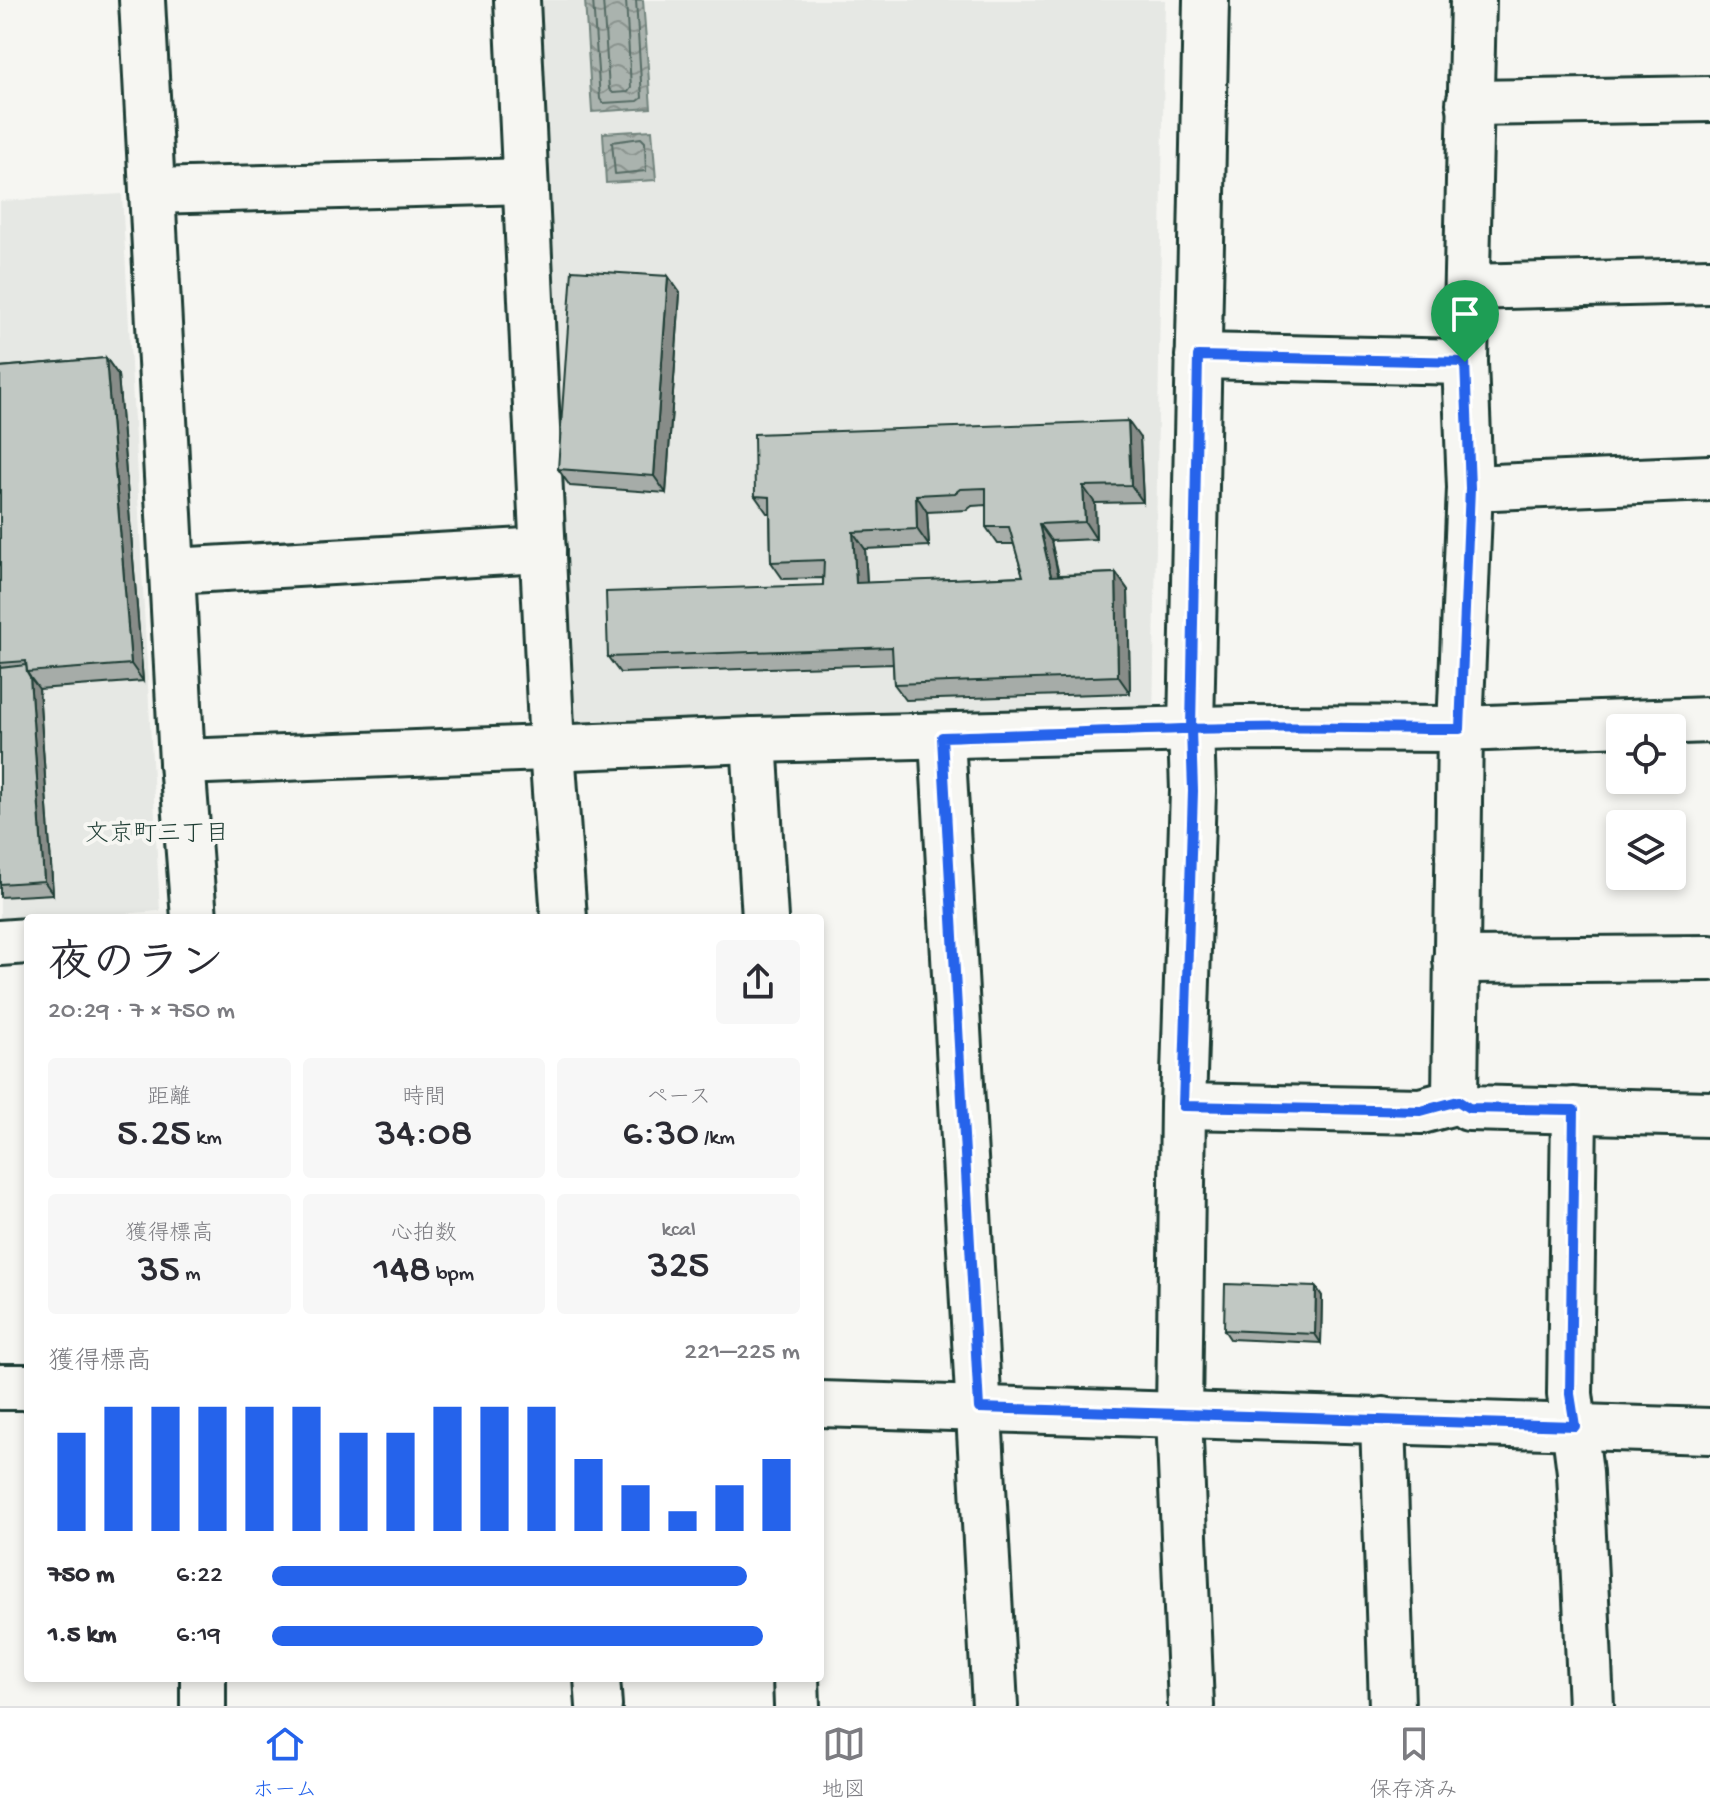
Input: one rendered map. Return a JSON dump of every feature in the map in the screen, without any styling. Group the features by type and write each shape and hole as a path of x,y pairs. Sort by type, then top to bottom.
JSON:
{"street":[{"path":"142,0 182,762 194,914"},
{"path":"517,0 552,749 564,914"},
{"path":"1191,1706 1179,1415 1206,0"},
{"path":"1473,0 1465,362 1470,488 1460,729 1454,1091 1458,1101 1469,1108 1710,1114"},
{"path":"1469,103 1710,99"},
{"path":"152,191 525,181"},
{"path":"1468,287 1710,281"},
{"path":"1198,356 1465,362"},
{"path":"1470,488 1710,478"},
{"path":"173,571 543,550"},
{"path":"182,762 754,740 1191,729 1460,729 1710,720"},
{"path":"942,737 995,1706"},
{"path":"754,740 765,914"},
{"path":"0,943 24,941"},
{"path":"1456,960 1710,958"},
{"path":"1183,1106 1421,1111 1458,1101"},
{"path":"1574,1110 1570,1394 1580,1472 1591,1706"},
{"path":"0,1387 24,1387"},
{"path":"824,1404 1710,1431"},
{"path":"1383,1420 1392,1706"},
{"path":"203,1682 203,1706"},
{"path":"597,1682 599,1706"},
{"path":"796,1682 797,1706"}],"shaded area":[{"path":"539,0 1165,0 1153,722 573,728"},
{"path":"122,194 160,911 24,914 24,921 0,923 0,201"}],"water":[{"path":"585,0 643,0 651,108 592,112"},
{"path":"652,130 656,180 606,183 603,133"}],"building":[{"path":"572,270 668,276 654,476 558,469"},
{"path":"106,358 131,664 27,672 26,661 0,663 0,367"},
{"path":"1128,421 1131,485 1083,486 1085,522 1039,524 1051,576 1116,573 1118,676 894,684 892,647 608,657 606,592 823,585 824,560 771,562 770,497 755,496 754,434","holes":["986,488 986,527 1009,527 1023,576 856,583 853,532 917,529 916,495"]},
{"path":"26,665 30,677 44,881 0,884 0,668"},
{"path":"1225,1284 1316,1287 1315,1334 1224,1330"}],"district":[{"name":"文京町三丁目","path":"157,832"}],"route":[{"path":"1465,362 1198,356 1191,729 1193,791 1183,1106 1421,1111 1458,1101 1469,1108 1574,1110 1570,1394 1575,1426 979,1408 942,737 1135,732 1191,729 1242,728 1460,729 1470,488 1465,362"}]}
